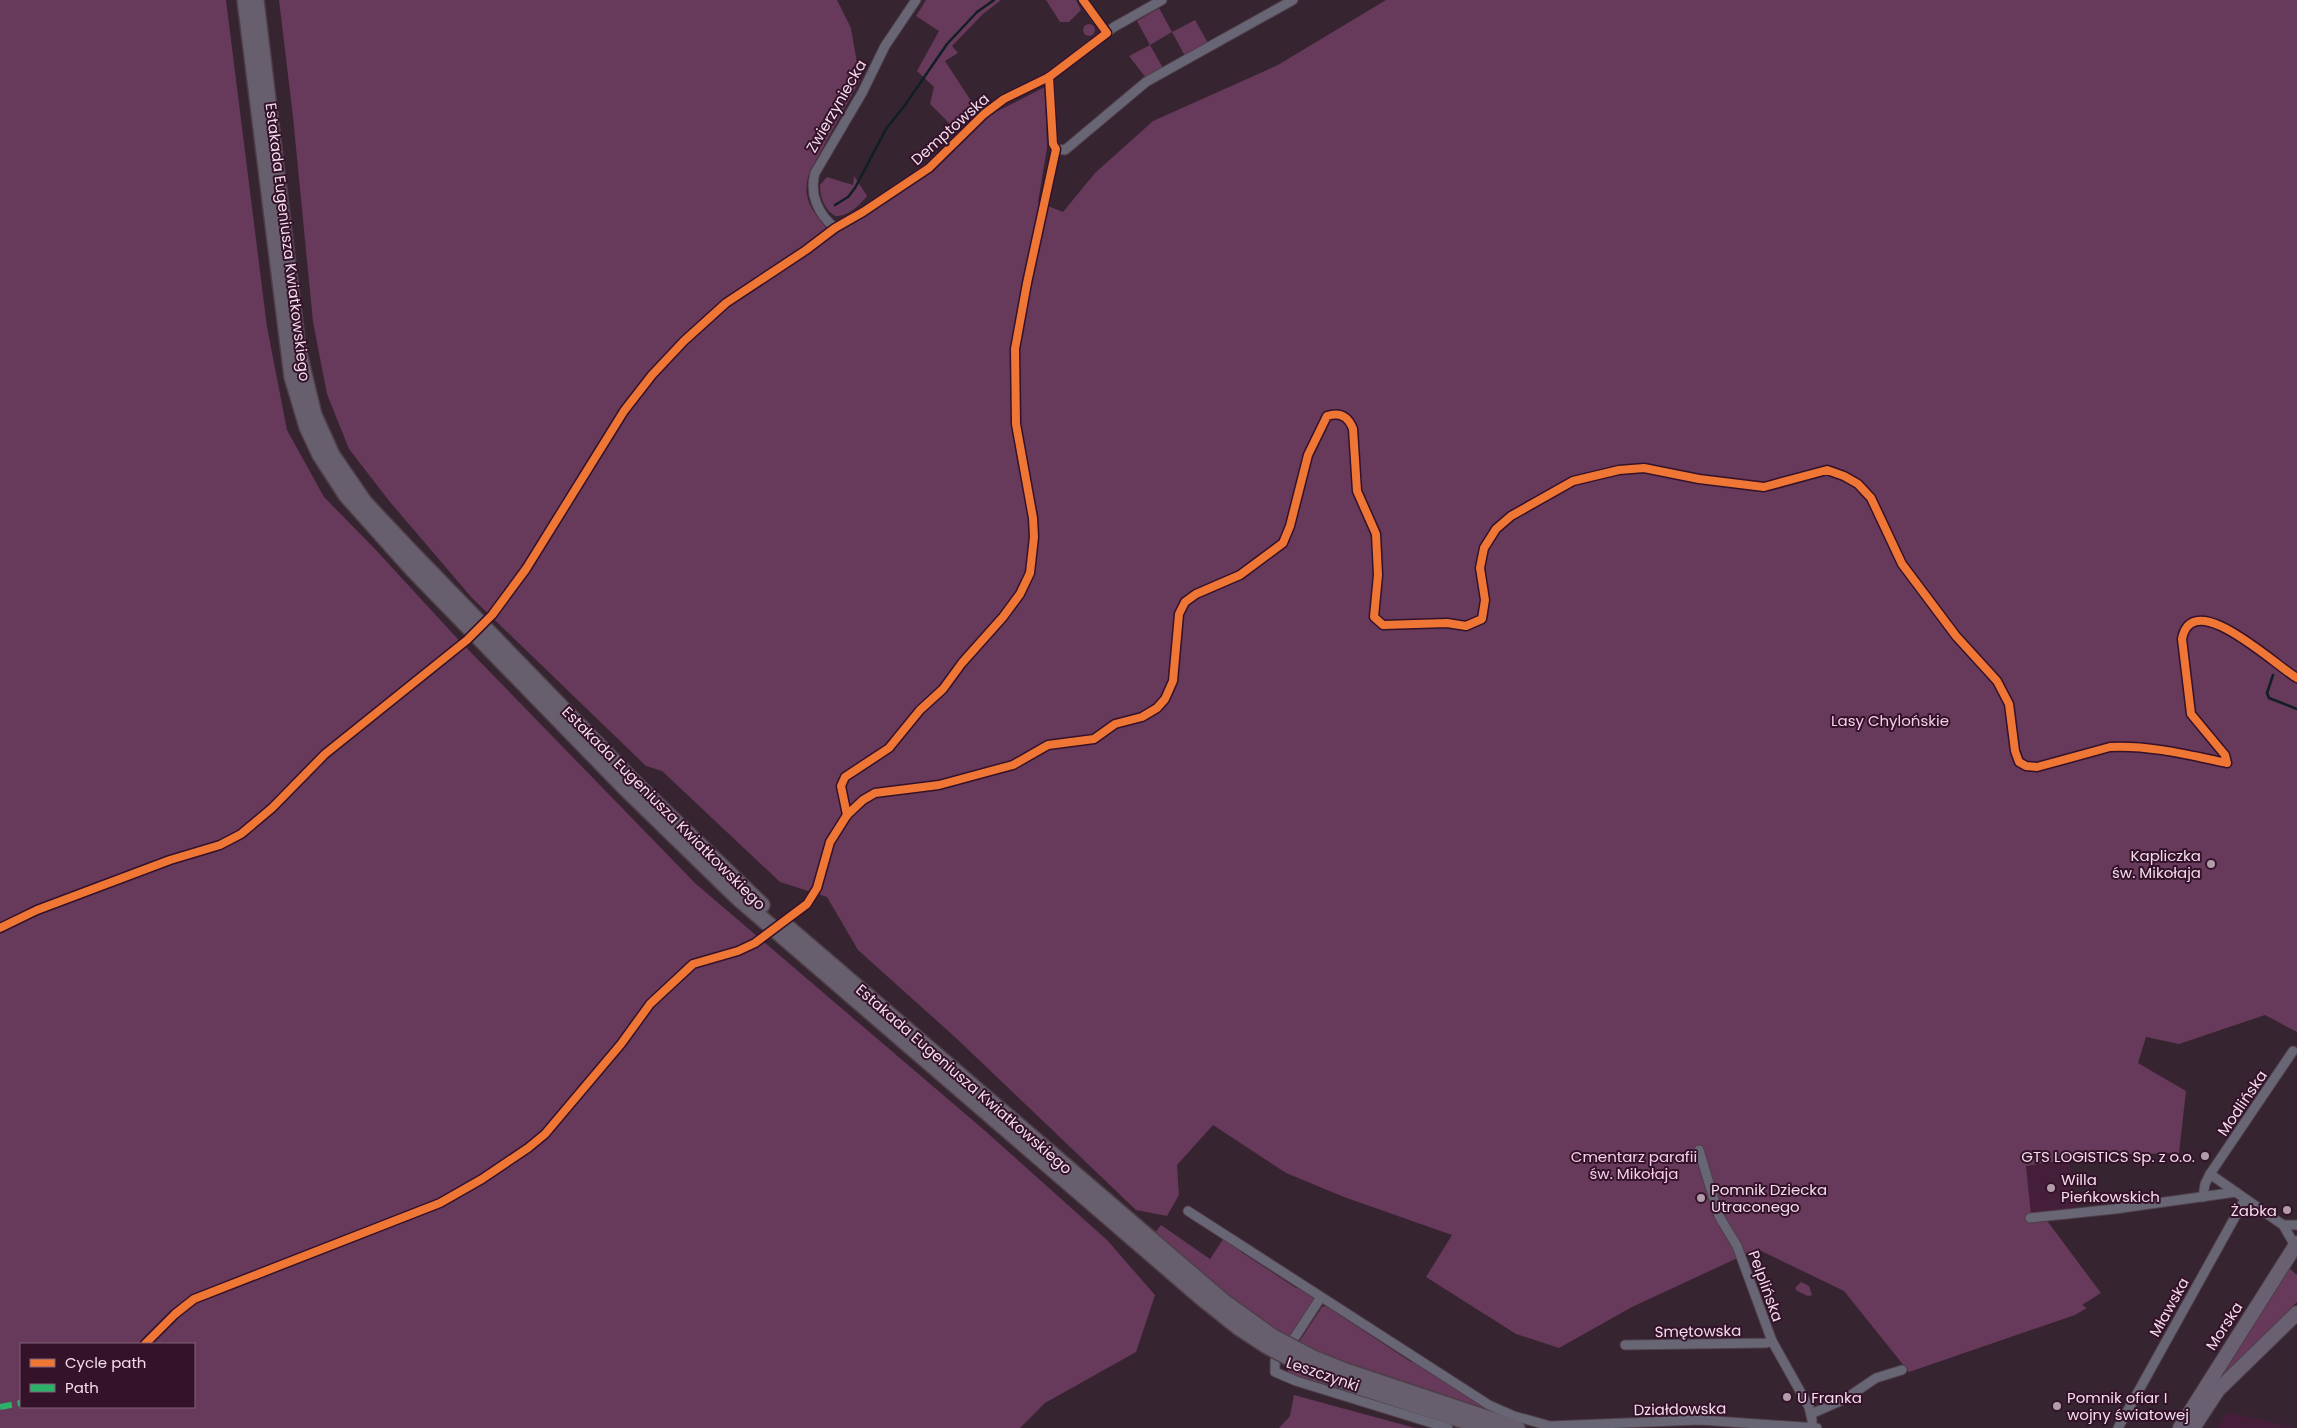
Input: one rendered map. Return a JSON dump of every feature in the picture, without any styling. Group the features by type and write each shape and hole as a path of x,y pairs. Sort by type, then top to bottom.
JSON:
{"highway":[{"name":"Estakada Eugeniusza Kwiatkowskiego","path":"245,0 292,377 302,412 320,455 332,477 629,785 846,985 1223,1301 1310,1363 1350,1384 1486,1428"},
{"name":"Estakada Eugeniusza Kwiatkowskiego","path":"256,0 303,375 312,408 322,434 361,506"},
{"name":"Estakada Eugeniusza Kwiatkowskiego","path":"1310,1363 1343,1370 1517,1428"}],"main road":[{"name":"Morska","path":"2180,1428 2296,1246"},
{"path":"2193,1428 2218,1390 2297,1313"}],"street":[{"name":"Zwierzyniecka","path":"835,228 827,222 814,199 812,181 862,93 885,46 916,0"},
{"path":"1083,0 1107,33"},
{"name":"Demptowska","path":"835,228 863,212 929,168 984,114 1004,99 1049,76 1107,33 1162,0"},
{"path":"1049,76 1053,144 1056,149 1065,150 1146,82 1293,0"},
{"name":"Modlińska","path":"2203,1197 2205,1184 2210,1174 2293,1051"},
{"name":"Pelplińska","path":"1699,1150 1719,1216 1737,1246 1772,1341 1811,1414 1812,1428"},
{"path":"2210,1174 2284,1225 2296,1246"},
{"path":"2030,1218 2236,1192"},
{"name":"Mławska","path":"2118,1428 2245,1199"},
{"path":"1188,1211 1321,1297"},
{"path":"2284,1225 2297,1225"},
{"name":"Działdowska","path":"1321,1297 1488,1405 1543,1425 1559,1427 1716,1424 1817,1428"},
{"name":"Leszczynki","path":"1321,1297 1295,1337 1275,1361 1275,1372 1296,1381 1448,1428"},
{"name":"Smętowska","path":"1624,1346 1766,1343 1772,1341"},
{"path":"1811,1414 1845,1400 1876,1378 1902,1370"}],"shaded area":[{"name":"Willa Pieńkowskich","path":"2069,1160 2076,1209 2031,1215 2026,1166"},
{"path":"2227,1412 2292,1427 2296,1428 2217,1428"}],"green space":[{"path":"0,0 226,0 267,327 287,430 324,497 455,636 696,884 983,1129 1107,1240 1155,1295 1136,1352 1045,1403 1020,1428 0,1428"},
{"name":"Lasy Chylońskie","path":"279,0 837,0 851,28 860,80 810,171 807,182 808,199 811,206 815,214 833,236 912,185 946,158 990,115 1045,87 1047,148 1038,202 1063,212 1095,173 1153,121 1278,65 1386,0 2297,0 2297,1032 2265,1015 2179,1044 2146,1037 2138,1063 2186,1091 2179,1153 2099,1155 2026,1166 2031,1215 2042,1214 2101,1293 2082,1305 2087,1308 2075,1315 1909,1372 1844,1291 1757,1249 1632,1307 1559,1348 1516,1334 1426,1277 1452,1235 1344,1197 1286,1173 1213,1125 1177,1165 1179,1195 1167,1216 1136,1210 956,1038 858,950 827,897 780,882 662,771 646,766 472,598 390,502 349,449 327,394 313,322 293,117"},
{"path":"926,0 1001,0 983,14 952,46 958,53 945,61 977,110 956,130 930,104 934,87 917,71 939,31 916,16"},
{"path":"1046,0 1076,0 1081,10 1069,22 1060,22"},
{"path":"1159,8 1172,32 1150,45 1137,21"},
{"path":"1195,20 1208,43 1185,56 1172,32"},
{"path":"1087,24 1091,24 1095,30 1091,36 1087,36 1083,32 1083,28"},
{"path":"1150,45 1163,68 1146,78 1129,56"},
{"path":"854,176 867,196 857,207 849,212 844,215 835,216 823,202 820,185 827,177 853,185"},
{"path":"1161,1225 1210,1259 1224,1238 1239,1248 1241,1252 1296,1288 1300,1287 1314,1296 1313,1303 1289,1338 1229,1298 1154,1234"},
{"path":"2288,1267 2297,1275 2297,1302 2214,1387"},
{"path":"1801,1282 1809,1286 1812,1295 1808,1296 1797,1291 1795,1288"},
{"path":"1326,1306 1411,1362 1416,1361 1484,1407 1482,1409 1369,1372 1297,1345 1322,1307"},
{"path":"1291,1365 1469,1428 1461,1428 1286,1374"},
{"path":"1294,1395 1415,1428 1279,1428 1290,1416"}],"waterway":[{"path":"835,205 848,197 855,188 886,129 947,44 977,12 994,0"},
{"path":"2273,675 2267,693 2269,698 2297,709"}],"marked path":[{"path":"0,1407 20,1403"}],"cycle path":[{"path":"0,928 37,910 170,860 220,845 241,834 272,808 325,754 467,640 492,615 526,569 624,411 652,375 684,341 726,303 806,250 835,228 863,212 929,168 984,114 1004,99 1049,77 1107,33 1083,0"},
{"path":"847,815 841,786 845,777 889,748 920,710 943,689 962,663 1003,617 1020,594 1030,573 1034,537 1033,518 1016,424 1015,349 1056,149 1053,144 1049,77"},
{"path":"146,1343 175,1314 194,1299 440,1203 482,1179 528,1148 545,1134 621,1044 650,1004 693,964 738,951 755,943 807,904 817,888 830,842 847,815 863,800 875,793 939,785 1013,765 1048,745 1094,739 1115,724 1142,717 1157,708 1165,699 1173,681 1179,614 1185,602 1196,594 1240,575 1283,543 1290,526 1308,455 1327,416 1343,416 1349,421 1353,429 1357,491 1376,534 1378,575 1374,617 1383,625 1447,623 1466,626 1482,619 1485,600 1480,568 1484,548 1496,529 1511,516 1573,481 1619,470 1644,468 1699,479 1764,487 1827,470 1844,476 1858,484 1871,498 1902,564 1956,636 1997,681 2009,704 2015,751 2019,762 2026,766 2037,767 2110,747 2154,749 2227,763 2225,755 2191,714 2182,639 2189,625 2201,621 2218,625 2236,634 2297,678"}],"place":[{"name":"Kapliczka św. Mikołaja","path":"2211,864"},
{"name":"GTS LOGISTICS Sp. z o.o.","path":"2205,1156"},
{"name":"Willa Pieńkowskich","path":"2051,1188"},
{"name":"Pomnik Dziecka Utraconego","path":"1701,1198"},
{"name":"Żabka","path":"2287,1210"},
{"name":"U Franka","path":"1787,1397"},
{"name":"Pomnik ofiar I wojny światowej","path":"2057,1406"}],"park label":[{"name":"Cmentarz parafii św. Mikołaja","path":"1634,1164"}]}
